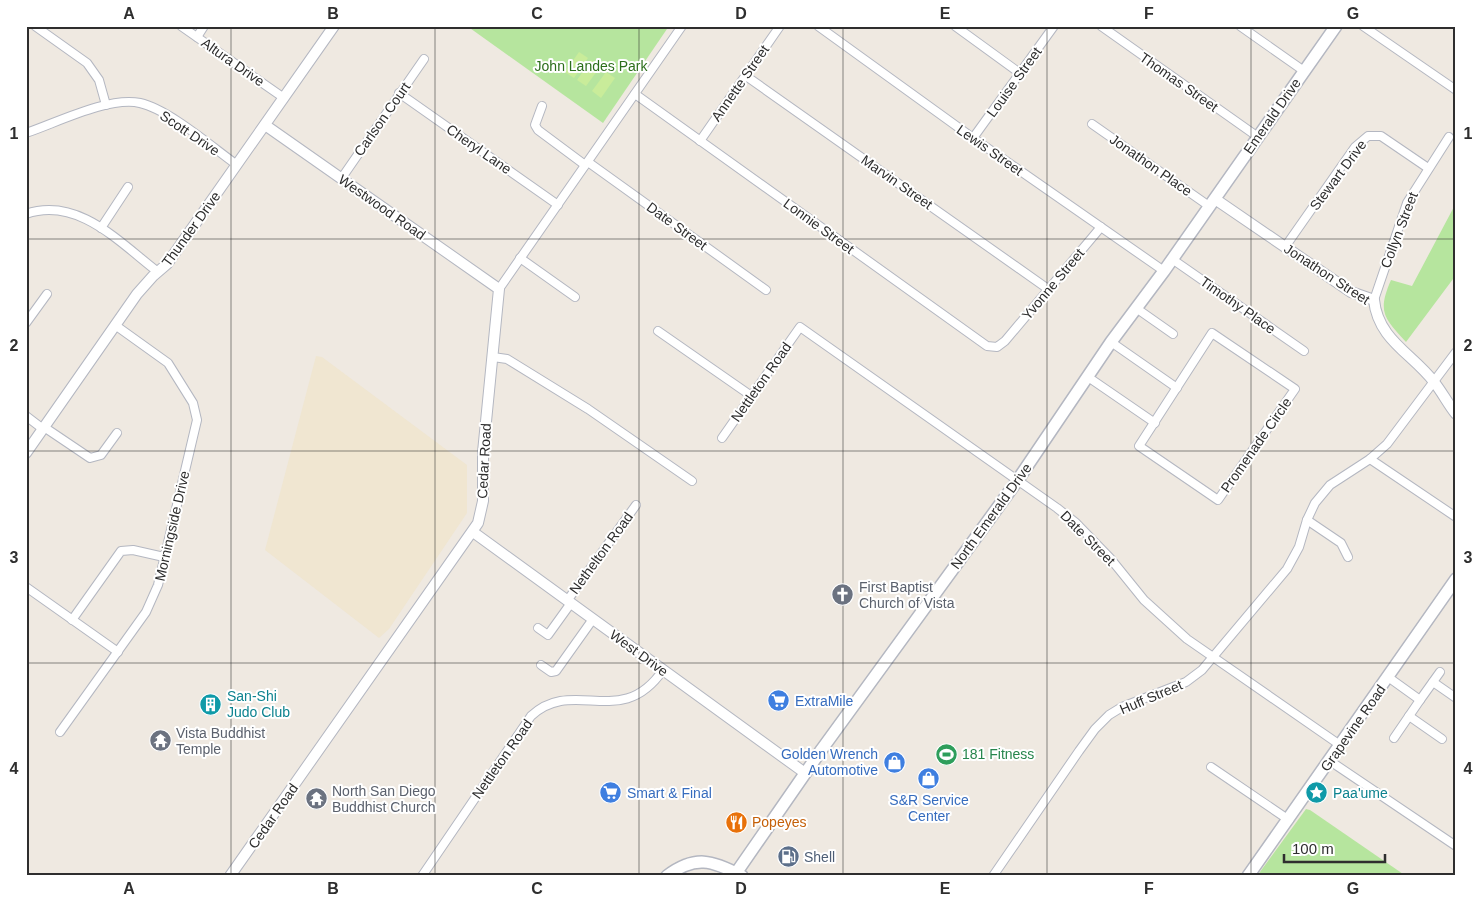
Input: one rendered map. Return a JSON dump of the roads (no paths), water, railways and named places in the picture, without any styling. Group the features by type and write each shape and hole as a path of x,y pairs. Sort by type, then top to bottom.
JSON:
{"main road":[{"name":"Emerald Drive","path":"1212,202 1336,26"},
{"name":"North Emerald Drive","path":"738,875 805,773 1017,480 1111,342 1212,202"},
{"name":"Grapevine Road","path":"1248,876 1454,586"},
{"path":"667,876 681,866 692,862 714,863 738,875"}],"street":[{"path":"35,26 87,63 99,80 106,105"},
{"name":"Altura Drive","path":"181,26 284,98"},
{"path":"197,37 204,26"},
{"name":"Thunder Drive","path":"26,453 138,294 167,264 334,26"},
{"name":"Cedar Road","path":"230,876 478,523 482,501 483,452 499,289 682,26"},
{"name":"Annette Street","path":"700,140 780,26"},
{"name":"Lewis Street","path":"818,26 973,138 1164,271"},
{"path":"955,26 1021,74"},
{"name":"Louise Street","path":"973,138 1054,26"},
{"name":"Thomas Street","path":"1101,26 1258,137"},
{"path":"1240,26 1304,71"},
{"path":"1363,26 1456,90"},
{"name":"Carlson Court","path":"341,179 424,59"},
{"name":"Marvin Street","path":"746,76 1048,289"},
{"name":"Cheryl Lane","path":"400,94 558,205"},
{"name":"Lonnie Street","path":"635,94 987,346 997,347 1005,341"},
{"name":"Scott Drive","path":"26,133 106,105 141,103 163,113 237,164"},
{"name":"Date Street","path":"542,106 535,125 538,130 766,290"},
{"name":"Jonathon Place","path":"1092,124 1212,202"},
{"name":"Westwood Road","path":"265,125 499,289"},
{"name":"Stewart Drive","path":"1285,247 1355,148 1368,136 1381,136 1428,168"},
{"name":"Collyn Street","path":"1374,300 1407,202 1449,138"},
{"path":"101,228 128,187"},
{"name":"Jonathon Street","path":"1212,202 1285,247 1351,292 1374,300 1375,310 1389,339 1435,382 1456,414"},
{"path":"26,214 48,208 67,210 86,218 158,272"},
{"name":"Yvonne Street","path":"1005,341 1101,227"},
{"path":"520,258 575,297"},
{"name":"Timothy Place","path":"1172,260 1304,351"},
{"path":"26,323 47,294"},
{"path":"1136,308 1173,334"},
{"name":"Morningside Drive","path":"60,732 146,612 158,585 197,413 168,363 116,325"},
{"name":"Date Street","path":"800,327 1076,523 1110,558 1144,600 1162,618 1213,657 1340,745"},
{"name":"Nettleton Road","path":"722,438 750,395 800,327"},
{"path":"658,331 750,395"},
{"name":"Promenade Circle","path":"1212,333 1294,389 1218,500 1139,446 1177,388 1212,333"},
{"path":"1111,342 1177,388"},
{"name":"Huff Street","path":"993,876 1079,751 1105,720 1122,707 1186,682 1202,670 1287,569 1299,547 1307,520 1315,503 1330,485 1370,459 1387,444 1456,352"},
{"path":"493,357 507,359 588,409 692,481"},
{"path":"1088,377 1155,423"},
{"path":"26,416 90,458 101,455 117,433"},
{"path":"1370,459 1456,517"},
{"name":"Nethelton Road","path":"538,628 548,635 636,505"},
{"path":"1307,520 1341,544 1348,557"},
{"name":"West Drive","path":"473,532 805,773"},
{"path":"72,620 121,551 133,550 164,558"},
{"path":"26,587 118,652"},
{"path":"541,665 551,672 556,671 593,619"},
{"name":"Nettleton Road","path":"422,876 531,716 539,709 557,700 569,699 604,703 628,699 648,688 663,670"},
{"path":"1394,738 1440,672"},
{"path":"1388,677 1420,700"},
{"path":"1433,682 1456,698"},
{"path":"1409,716 1442,739"},
{"path":"1330,761 1456,846"},
{"path":"1211,767 1289,820"}],"place":[{"name":"First Baptist Church of Vista","path":"843,595"},
{"name":"ExtraMile","path":"779,701"},
{"name":"San-Shi Judo Club","path":"211,704"},
{"name":"Vista Buddhist Temple","path":"160,741"},
{"name":"181 Fitness","path":"946,754"},
{"name":"Golden Wrench Automotive","path":"894,762"},
{"name":"S&R Service Center","path":"929,778"},
{"name":"Smart & Final","path":"611,793"},
{"name":"Paa'ume","path":"1317,793"},
{"name":"North San Diego Buddhist Church","path":"316,799"},
{"name":"Popeyes","path":"736,822"},
{"name":"Shell","path":"788,857"}],"park label":[{"name":"John Landes Park","path":"591,66"}]}
